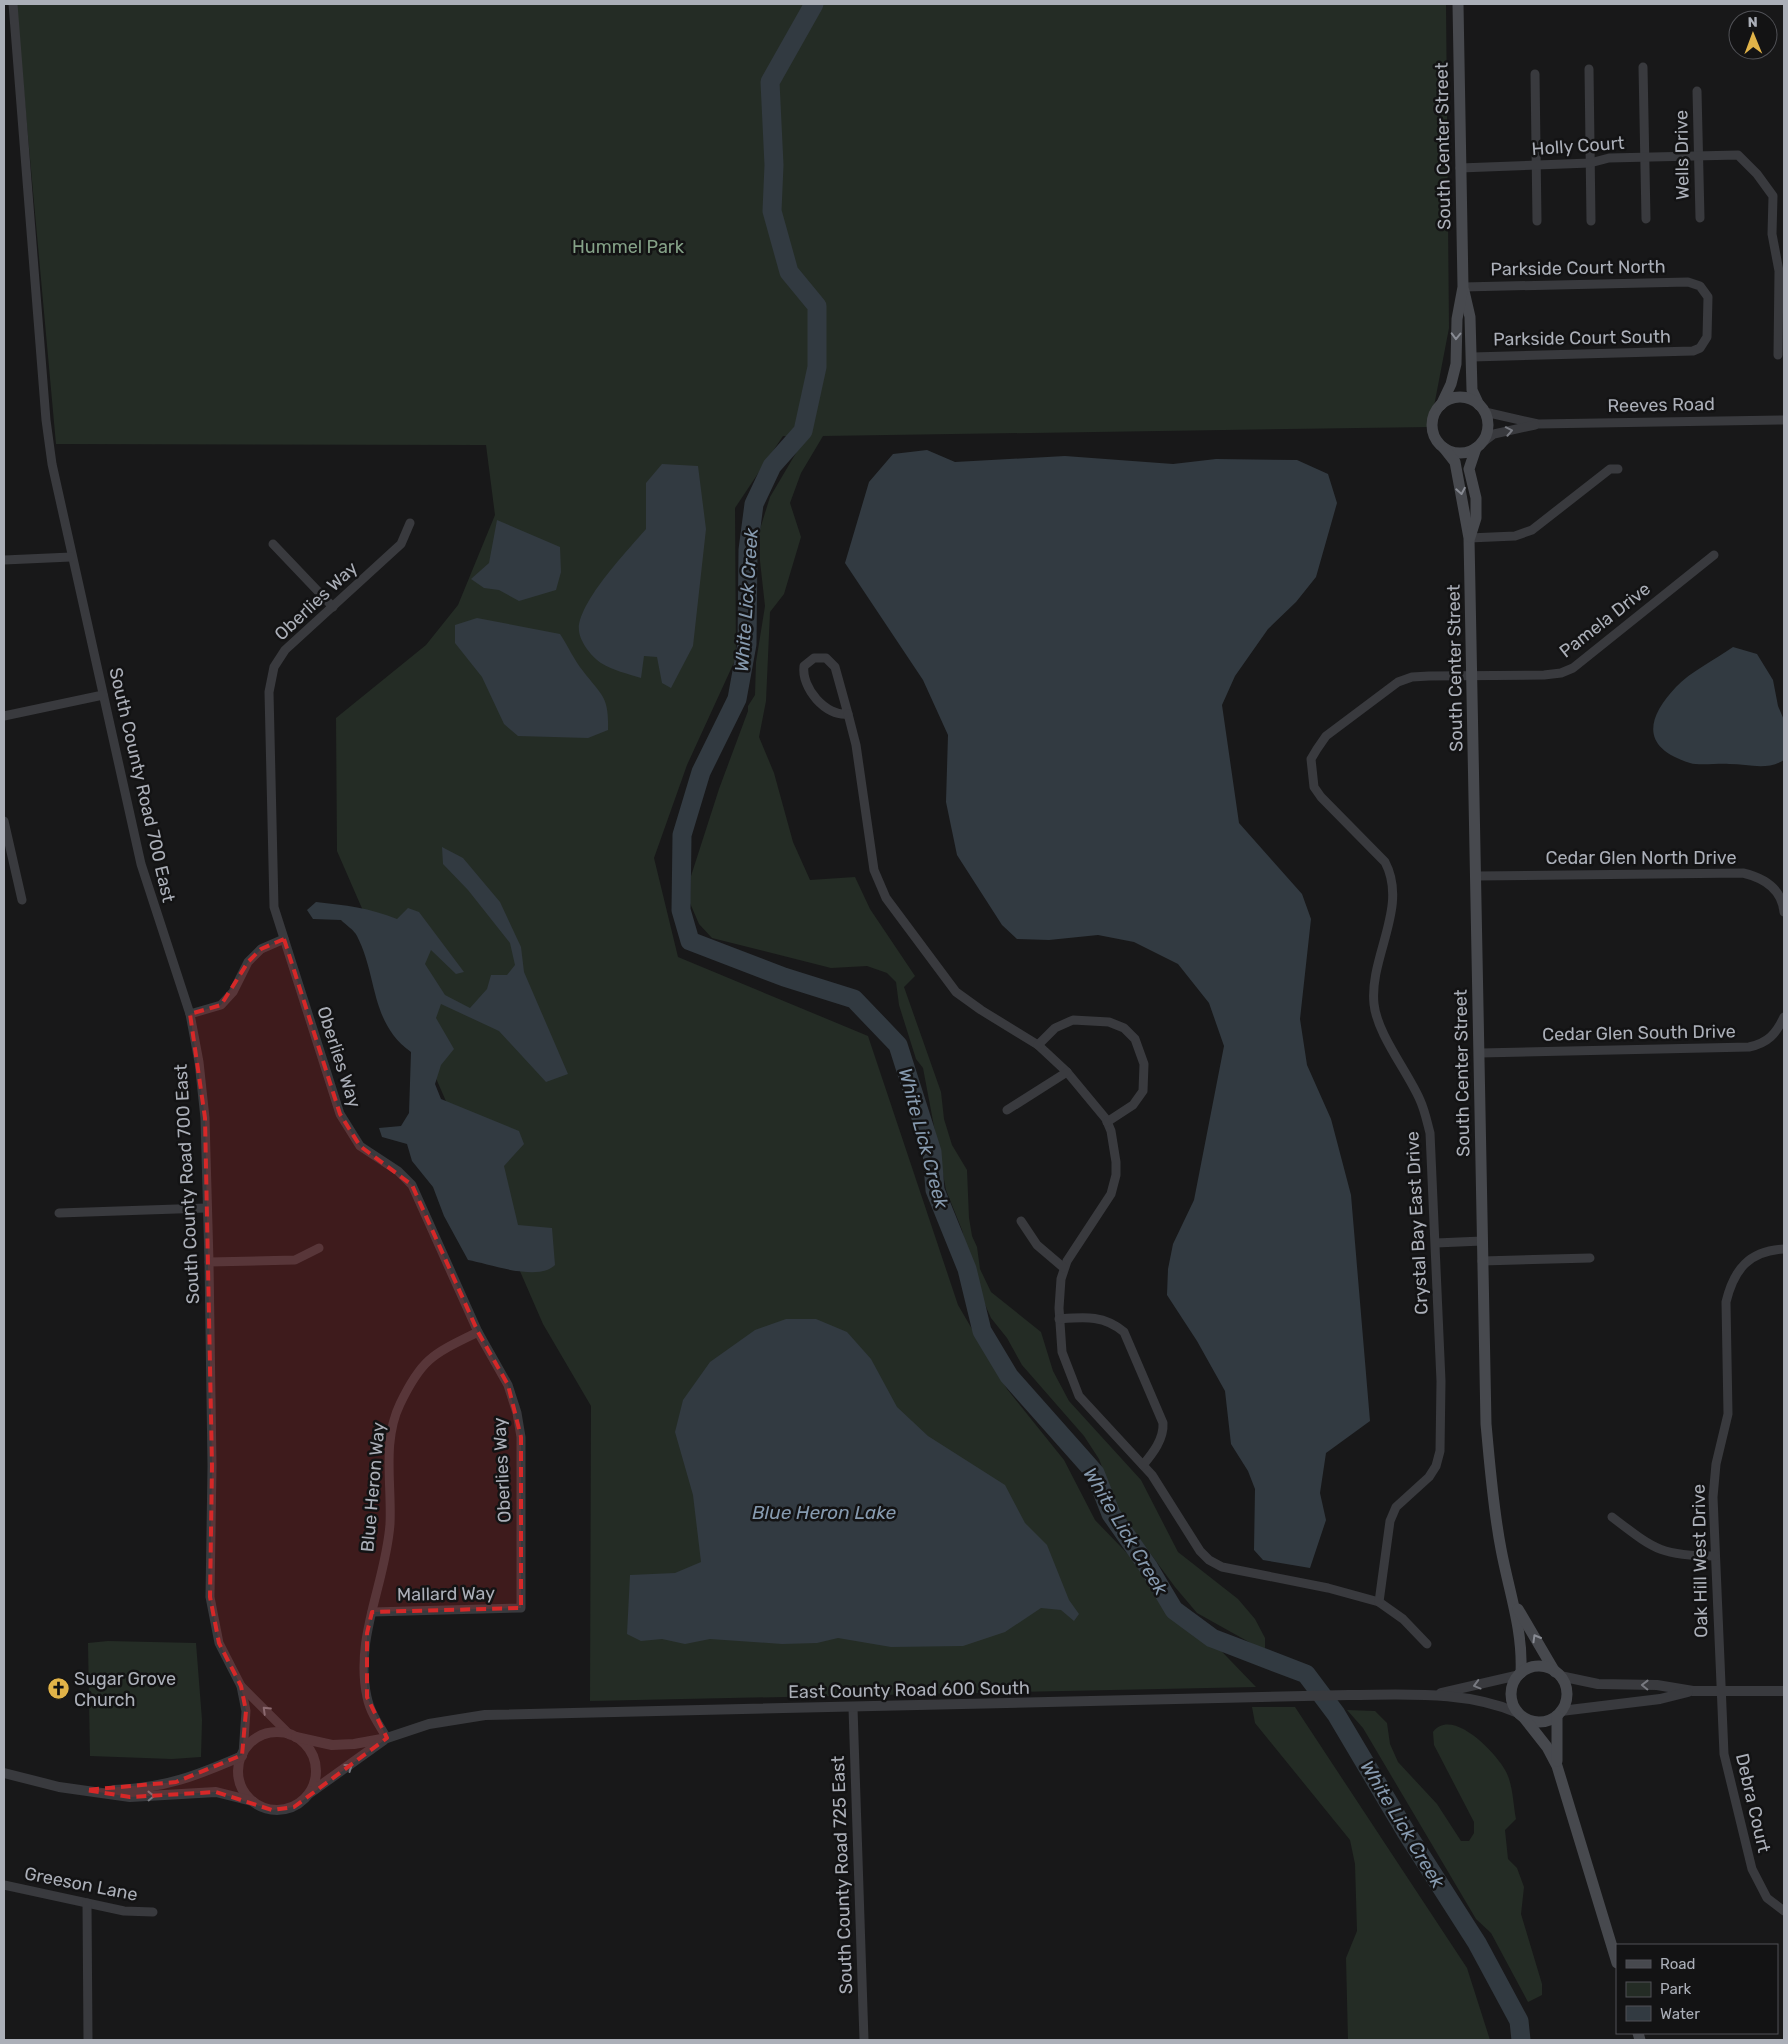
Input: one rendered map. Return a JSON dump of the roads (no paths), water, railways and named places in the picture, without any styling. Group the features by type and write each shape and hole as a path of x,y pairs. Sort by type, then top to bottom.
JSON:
{"main road":[{"name":"South Center Street","path":"1458,4 1463,287 1470,317 1472,390 1482,408"},
{"name":"South Center Street","path":"1441,405 1451,384 1456,364 1457,319 1463,287"},
{"path":"1464,398 1482,408 1488,428 1479,445 1460,453 1444,448 1438,442 1432,427 1436,412 1441,405 1448,400 1464,398"},
{"name":"South Center Street","path":"1469,538 1476,518 1476,498 1469,469 1479,445"},
{"name":"South Center Street","path":"1444,448 1455,462 1469,538 1477,876 1486,1424 1493,1497 1501,1550 1522,1645 1520,1674"},
{"name":"South Center Street","path":"1514,1604 1558,1674"},
{"path":"1557,1766 1559,1713 1567,1694 1558,1674 1538,1666 1520,1674 1511,1691 1512,1703 1547,1747 1557,1766 1616,1960"},
{"path":"1522,1716 1542,1722 1559,1713"}],"street":[{"name":"South County Road 700 East","path":"13,4 46,421 52,464 140,864 190,1014 203,1093 209,1262 212,1466 210,1597 218,1643 241,1686 246,1711 242,1755"},
{"path":"1643,67 1646,219"},
{"path":"1589,69 1591,221"},
{"path":"1535,74 1538,221"},
{"name":"Wells Drive","path":"1697,91 1700,218"},
{"name":"Holly Court","path":"1460,168 1590,163 1608,158 1738,155 1757,174 1773,196 1772,234 1779,271 1778,355"},
{"name":"Parkside Court North","path":"1463,287 1693,282 1700,286 1708,297 1708,332 1704,343 1692,351"},
{"name":"Parkside Court South","path":"1472,357 1692,351"},
{"name":"Reeves Road","path":"1482,408 1538,424"},
{"name":"Reeves Road","path":"1479,445 1494,434 1538,424 1784,420"},
{"path":"1469,538 1515,536 1532,530 1610,469 1618,469"},
{"name":"Oberlies Way","path":"410,522 401,544 285,650 274,667 269,692 274,907 340,1114 360,1146 398,1172 412,1185 478,1332 508,1386 517,1414 520,1437 522,1608"},
{"path":"273,544 333,608"},
{"name":"Pamela Drive","path":"1472,676 1552,675 1573,668 1714,554"},
{"path":"4,560 71,557"},
{"path":"848,714 836,715 827,710 807,686 803,675 804,666 814,658 826,658 835,667 848,714 856,745 874,870 878,885 956,992 980,1010 1038,1045 1067,1072 1107,1122 1111,1131 1116,1162 1116,1175 1111,1194 1066,1261 1061,1279 1059,1319 1062,1352 1079,1396 1152,1474 1200,1551 1209,1560 1222,1567 1328,1588 1379,1602 1402,1619 1427,1644"},
{"name":"Crystal Bay East Drive","path":"1379,1602 1390,1521 1396,1507 1429,1477 1436,1466 1440,1451 1436,1242 1430,1133 1420,1100 1392,1048 1374,1007 1374,985 1393,900 1390,872 1385,862 1321,797 1314,787 1311,759 1326,736 1398,682 1412,677 1472,676"},
{"path":"4,716 103,695"},
{"path":"4,821 22,900"},
{"name":"Cedar Glen North Drive","path":"1477,876 1743,873 1757,876 1773,888 1784,904 1784,912"},
{"path":"190,1014 221,1005 233,992 248,962 261,949 284,939"},
{"name":"Cedar Glen South Drive","path":"1480,1053 1749,1047 1764,1044 1772,1037 1784,1016"},
{"path":"1038,1045 1055,1028 1073,1020 1108,1022 1124,1028 1135,1039 1144,1064 1143,1091 1133,1105 1107,1122"},
{"path":"1007,1110 1067,1072"},
{"path":"59,1213 206,1208"},
{"path":"1021,1221 1037,1245 1064,1268"},
{"path":"1436,1242 1482,1241"},
{"path":"209,1262 295,1260 320,1248"},
{"name":"Oak Hill West Drive","path":"1720,1691 1714,1482 1728,1414 1726,1302 1730,1285 1738,1271 1749,1260 1760,1254 1784,1249"},
{"path":"1482,1261 1590,1258"},
{"path":"1059,1319 1098,1318 1116,1325 1124,1332 1163,1423 1162,1436 1153,1454 1143,1465"},
{"name":"Blue Heron Way","path":"387,1738 367,1697 366,1633 390,1524 389,1453 393,1422 408,1390 426,1360 439,1350 478,1332"},
{"path":"1612,1517 1650,1546 1668,1554 1715,1556"},
{"name":"Mallard Way","path":"372,1612 522,1608"},
{"name":"East County Road 600 South","path":"1435,1695 1520,1674"},
{"path":"1558,1674 1598,1684 1657,1686 1693,1691 1784,1691"},
{"name":"South County Road 700 East","path":"241,1686 293,1736"},
{"path":"1559,1713 1660,1699 1693,1691"},
{"name":"Debra Court","path":"1720,1691 1724,1754 1752,1869 1768,1898 1784,1911"},
{"name":"East County Road 600 South","path":"293,1736 342,1745 387,1738 429,1724 485,1715 853,1708 1349,1694 1435,1695 1491,1703 1522,1716"},
{"name":"South County Road 725 East","path":"853,1708 864,2040"},
{"path":"4,1773 59,1787 130,1797 216,1792 252,1801 265,1808 279,1810 294,1807 309,1794 316,1776 315,1763 310,1751 293,1736 277,1733 265,1735 252,1742 242,1755 238,1768 240,1783 252,1801"},
{"name":"East County Road 600 South","path":"309,1794 387,1738"},
{"path":"86,1790 132,1789 176,1782 201,1774 242,1755"},
{"name":"Greeson Lane","path":"4,1885 124,1911 153,1912"},
{"path":"87,1903 88,2040"}],"water":[{"path":"927,450 955,462 1065,456 1173,464 1216,459 1297,460 1328,474 1337,503 1316,577 1296,602 1268,629 1235,676 1222,705 1239,823 1302,894 1311,919 1300,1019 1307,1065 1331,1119 1351,1195 1370,1421 1326,1453 1320,1493 1326,1520 1310,1568 1263,1560 1254,1550 1255,1489 1248,1471 1231,1444 1225,1391 1197,1341 1167,1295 1168,1269 1173,1244 1194,1200 1224,1046 1209,1003 1178,964 1134,942 1098,935 1049,940 1017,939 1002,925 957,855 946,802 948,735 923,680 845,563 869,482 893,454"},
{"path":"662,464 698,466 706,529 693,646 671,688 662,683 657,657 644,656 641,678 620,672 601,663 594,657 584,644 579,631 580,620 594,592 646,529 646,483"},
{"path":"497,520 560,547 561,572 556,590 519,601 499,590 484,588 471,579 489,563"},
{"path":"477,618 560,634 580,667 600,692 606,703 608,730 588,738 518,736 504,724 482,677 455,643 455,625"},
{"path":"1733,647 1757,654 1773,680 1778,706 1784,720 1784,760 1771,765 1757,766 1694,764 1674,757 1656,741 1653,732 1658,711 1676,687 1688,676"},
{"path":"442,847 463,858 500,902 521,947 524,972 568,1074 546,1082 499,1031 441,1004 436,1018 454,1049 441,1065 435,1084 441,1099 519,1131 524,1144 504,1166 518,1225 552,1228 555,1265 547,1270 526,1272 468,1260 444,1216 433,1187 412,1161 407,1144 382,1137 379,1128 401,1126 409,1113 411,1052 388,1027 381,1013 369,967 356,934 341,920 313,919 307,910 316,902 367,910 397,919 408,908 419,912 464,972 456,974 431,950 425,964 445,995 470,1008 487,989 491,975 507,975 515,965 510,943 468,890 443,864"},
{"name":"Blue Heron Lake","path":"786,1319 816,1319 847,1332 871,1359 897,1407 928,1436 1005,1485 1025,1523 1047,1545 1069,1600 1079,1614 1074,1621 1061,1610 1041,1608 1005,1632 963,1646 891,1647 838,1638 817,1643 782,1644 710,1639 685,1644 662,1639 641,1641 627,1634 630,1575 675,1573 701,1562 693,1495 675,1432 683,1400 710,1362 755,1330"}],"waterway":[{"name":"White Lick Creek","path":"814,4 770,82 774,165 772,211 789,272 817,306 817,367 803,431 772,466 754,504 748,550 747,644 737,699 701,772 682,835 681,910 690,941 784,977 854,999 898,1045 932,1152 935,1190 967,1269 982,1331 1009,1376 1095,1473 1111,1514 1149,1568 1174,1610 1212,1638 1306,1674 1336,1714 1406,1832 1477,1943 1519,2021 1521,2040"}],"place":[{"name":"Sugar Grove Church","path":"58,1689"}],"park label":[{"name":"Hummel Park","path":"628,247"}]}
